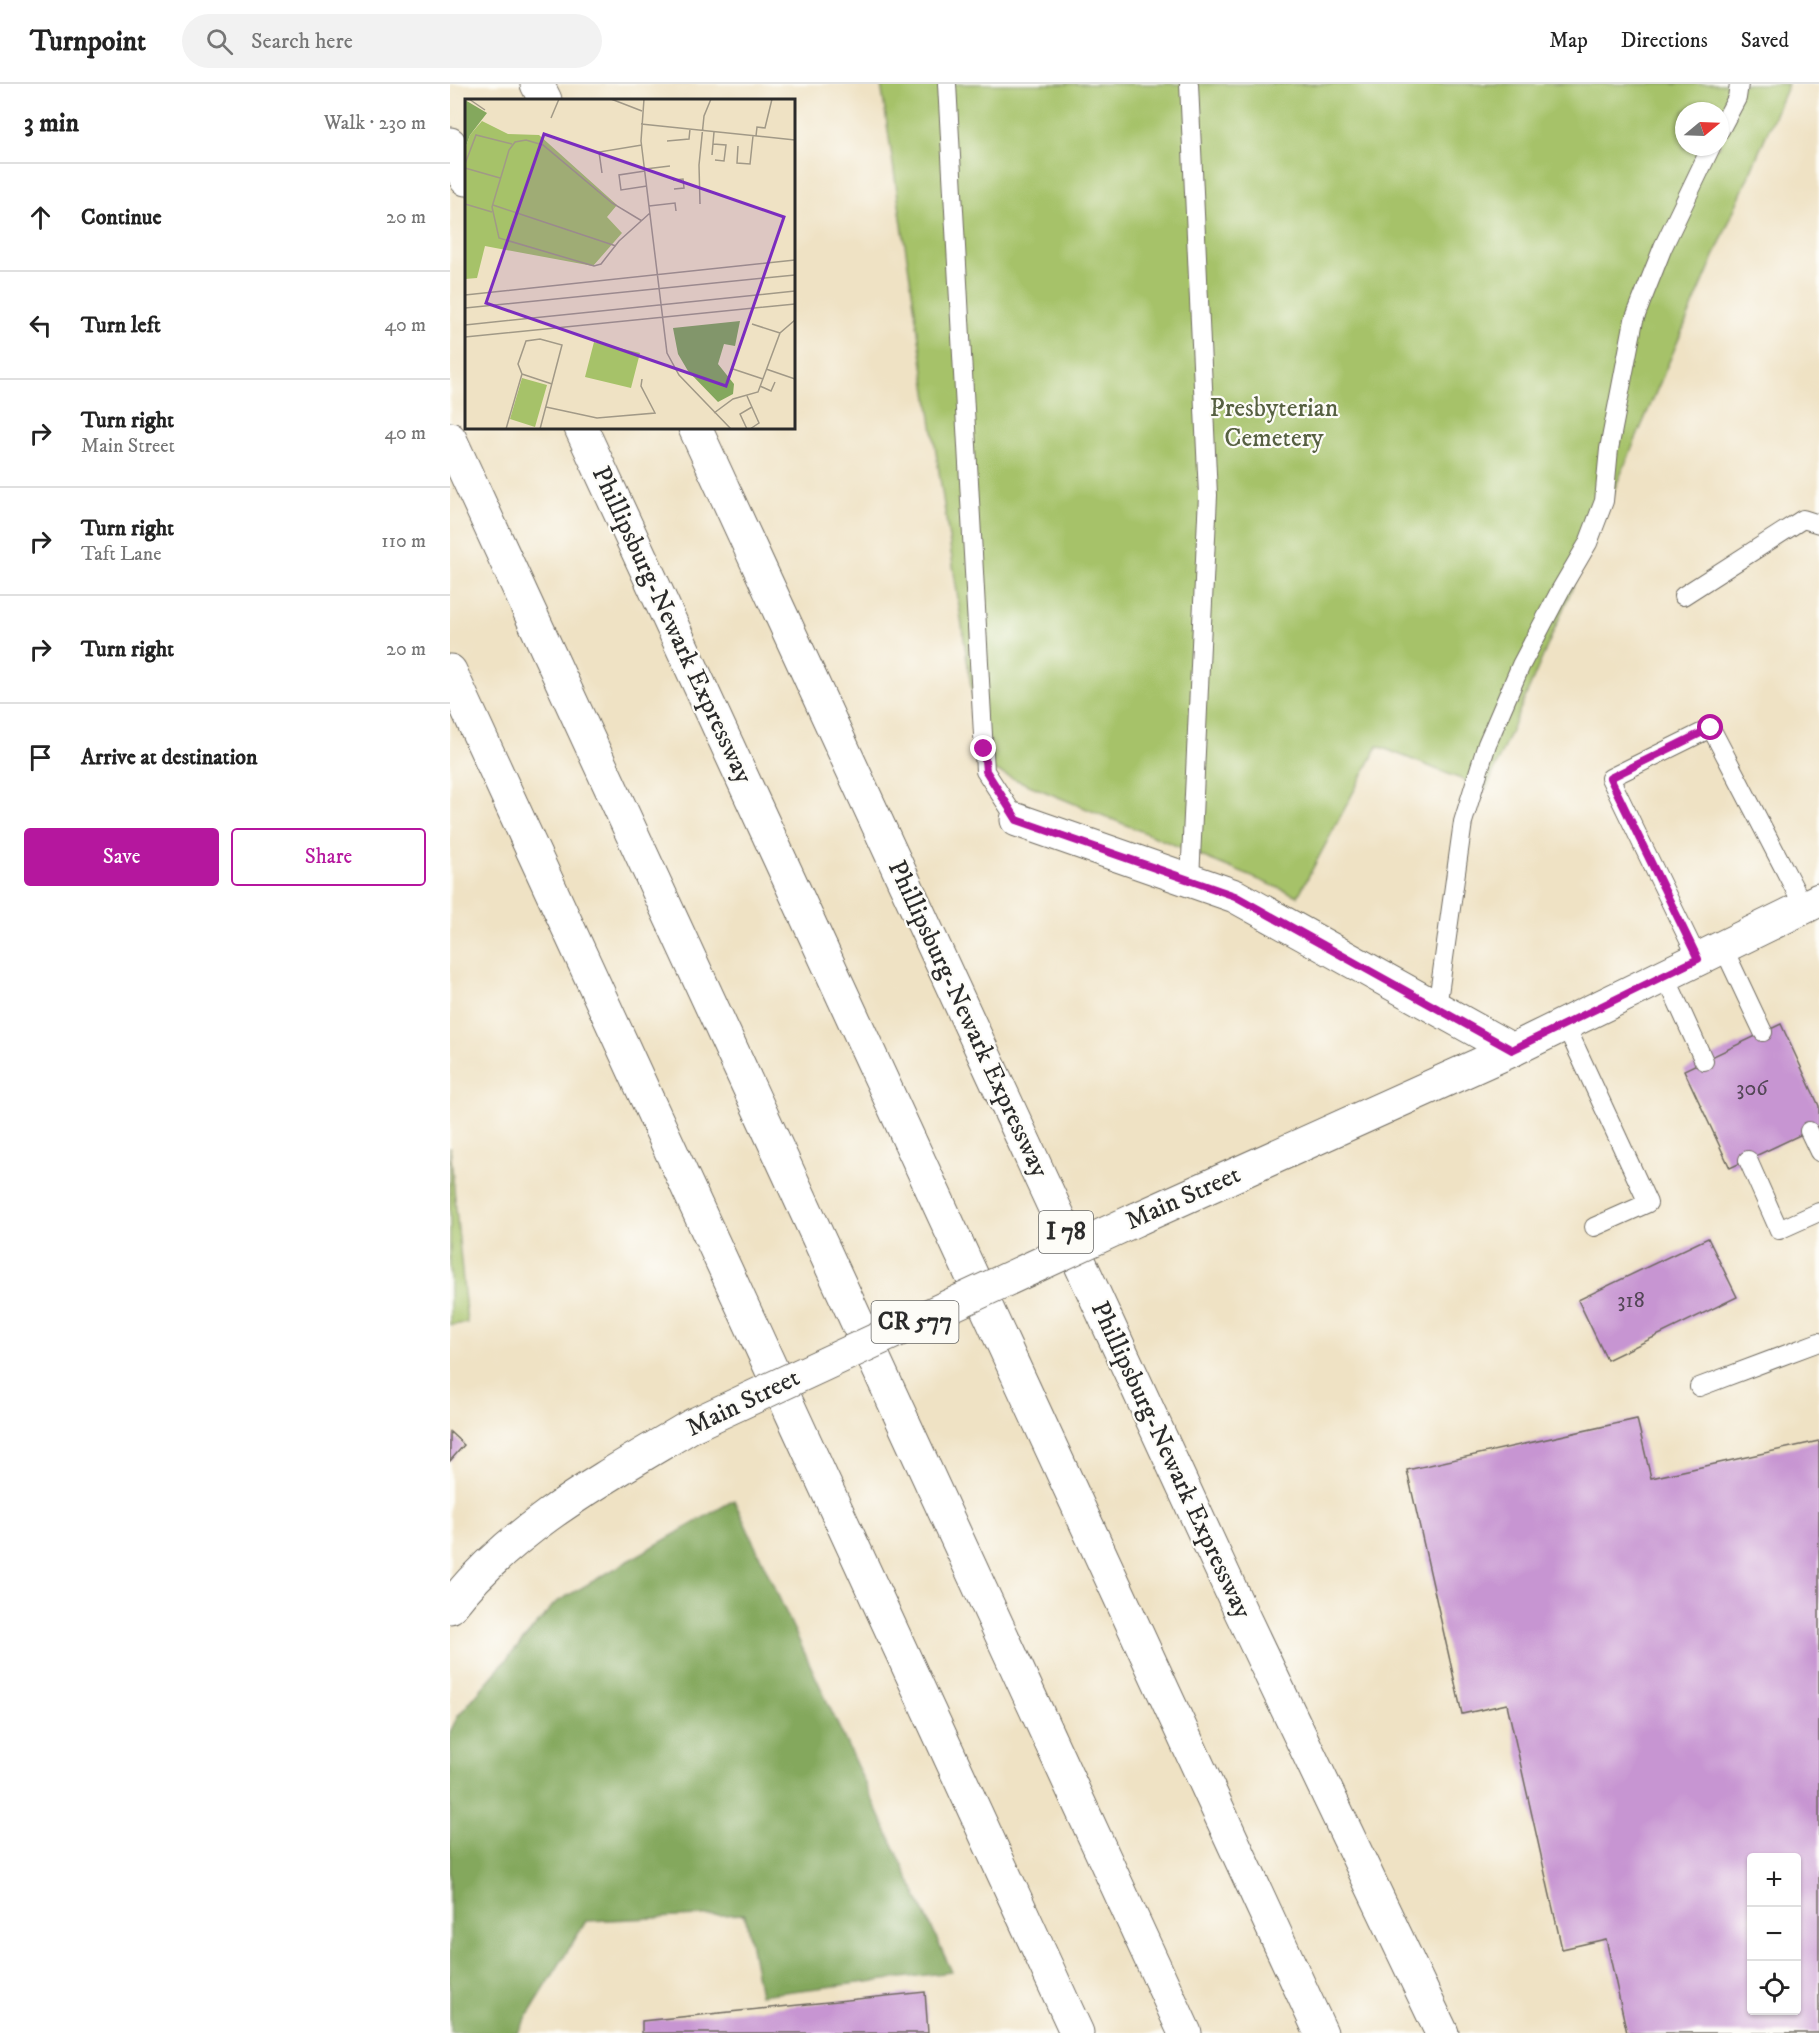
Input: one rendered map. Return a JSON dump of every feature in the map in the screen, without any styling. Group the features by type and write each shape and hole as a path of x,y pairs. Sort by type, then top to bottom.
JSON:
{"main road":[{"path":"537,84 544,99"},
{"path":"450,144 465,177"},
{"name":"Phillipsburg-Newark Expressway","path":"581,429 1321,2033"},
{"name":"Phillipsburg-Newark Expressway","path":"695,429 1231,1589 1442,2033"},
{"path":"450,440 1185,2033"},
{"path":"450,672 1077,2033"},
{"path":"1017,820 1235,896 1512,1050"},
{"name":"Main Street","path":"450,1607 471,1580 538,1521 693,1425 1137,1219 1512,1050 1815,904"}],"lane":[{"path":"948,84 986,771 1017,820"},
{"path":"1189,84 1208,495 1190,880"},
{"path":"1729,113 1737,98 1739,84"},
{"path":"1437,1008 1463,822 1484,755 1521,665 1560,589 1588,543 1604,501 1609,449 1634,320 1663,247 1707,156"},
{"path":"1683,596 1803,519 1819,524"},
{"path":"1763,1032 1710,953 1610,778 1711,728 1815,904"},
{"path":"1665,975 1704,1060"},
{"path":"1565,1024 1648,1203 1594,1227"},
{"path":"1809,1131 1819,1152"},
{"path":"1748,1160 1779,1230 1819,1212"},
{"path":"1699,1388 1819,1342"}],"green space":[{"name":"Presbyterian Cemetery","path":"881,84 1788,84 1486,789 1378,746 1298,896 983,766"},
{"path":"450,1147 467,1323 450,1325"},
{"path":"734,1500 952,1972 760,1995 745,1914 586,1921 517,2033 450,2033 450,1732 458,1716 555,1603"}],"building":[{"path":"1781,1024 1819,1106 1819,1126 1730,1168 1684,1070"},
{"path":"1708,1238 1737,1297 1607,1360 1578,1300"},
{"path":"1637,1419 1651,1478 1819,1441 1819,2033 1627,2033 1606,1939 1562,1949 1507,1704 1462,1714 1407,1470"},
{"path":"450,1432 464,1445 450,1461"},
{"path":"925,1992 928,2033 642,2033 642,2021"}],"route":[{"path":"984,749 986,771 1017,820 1235,896 1512,1050 1698,959 1610,778 1711,728"}]}
